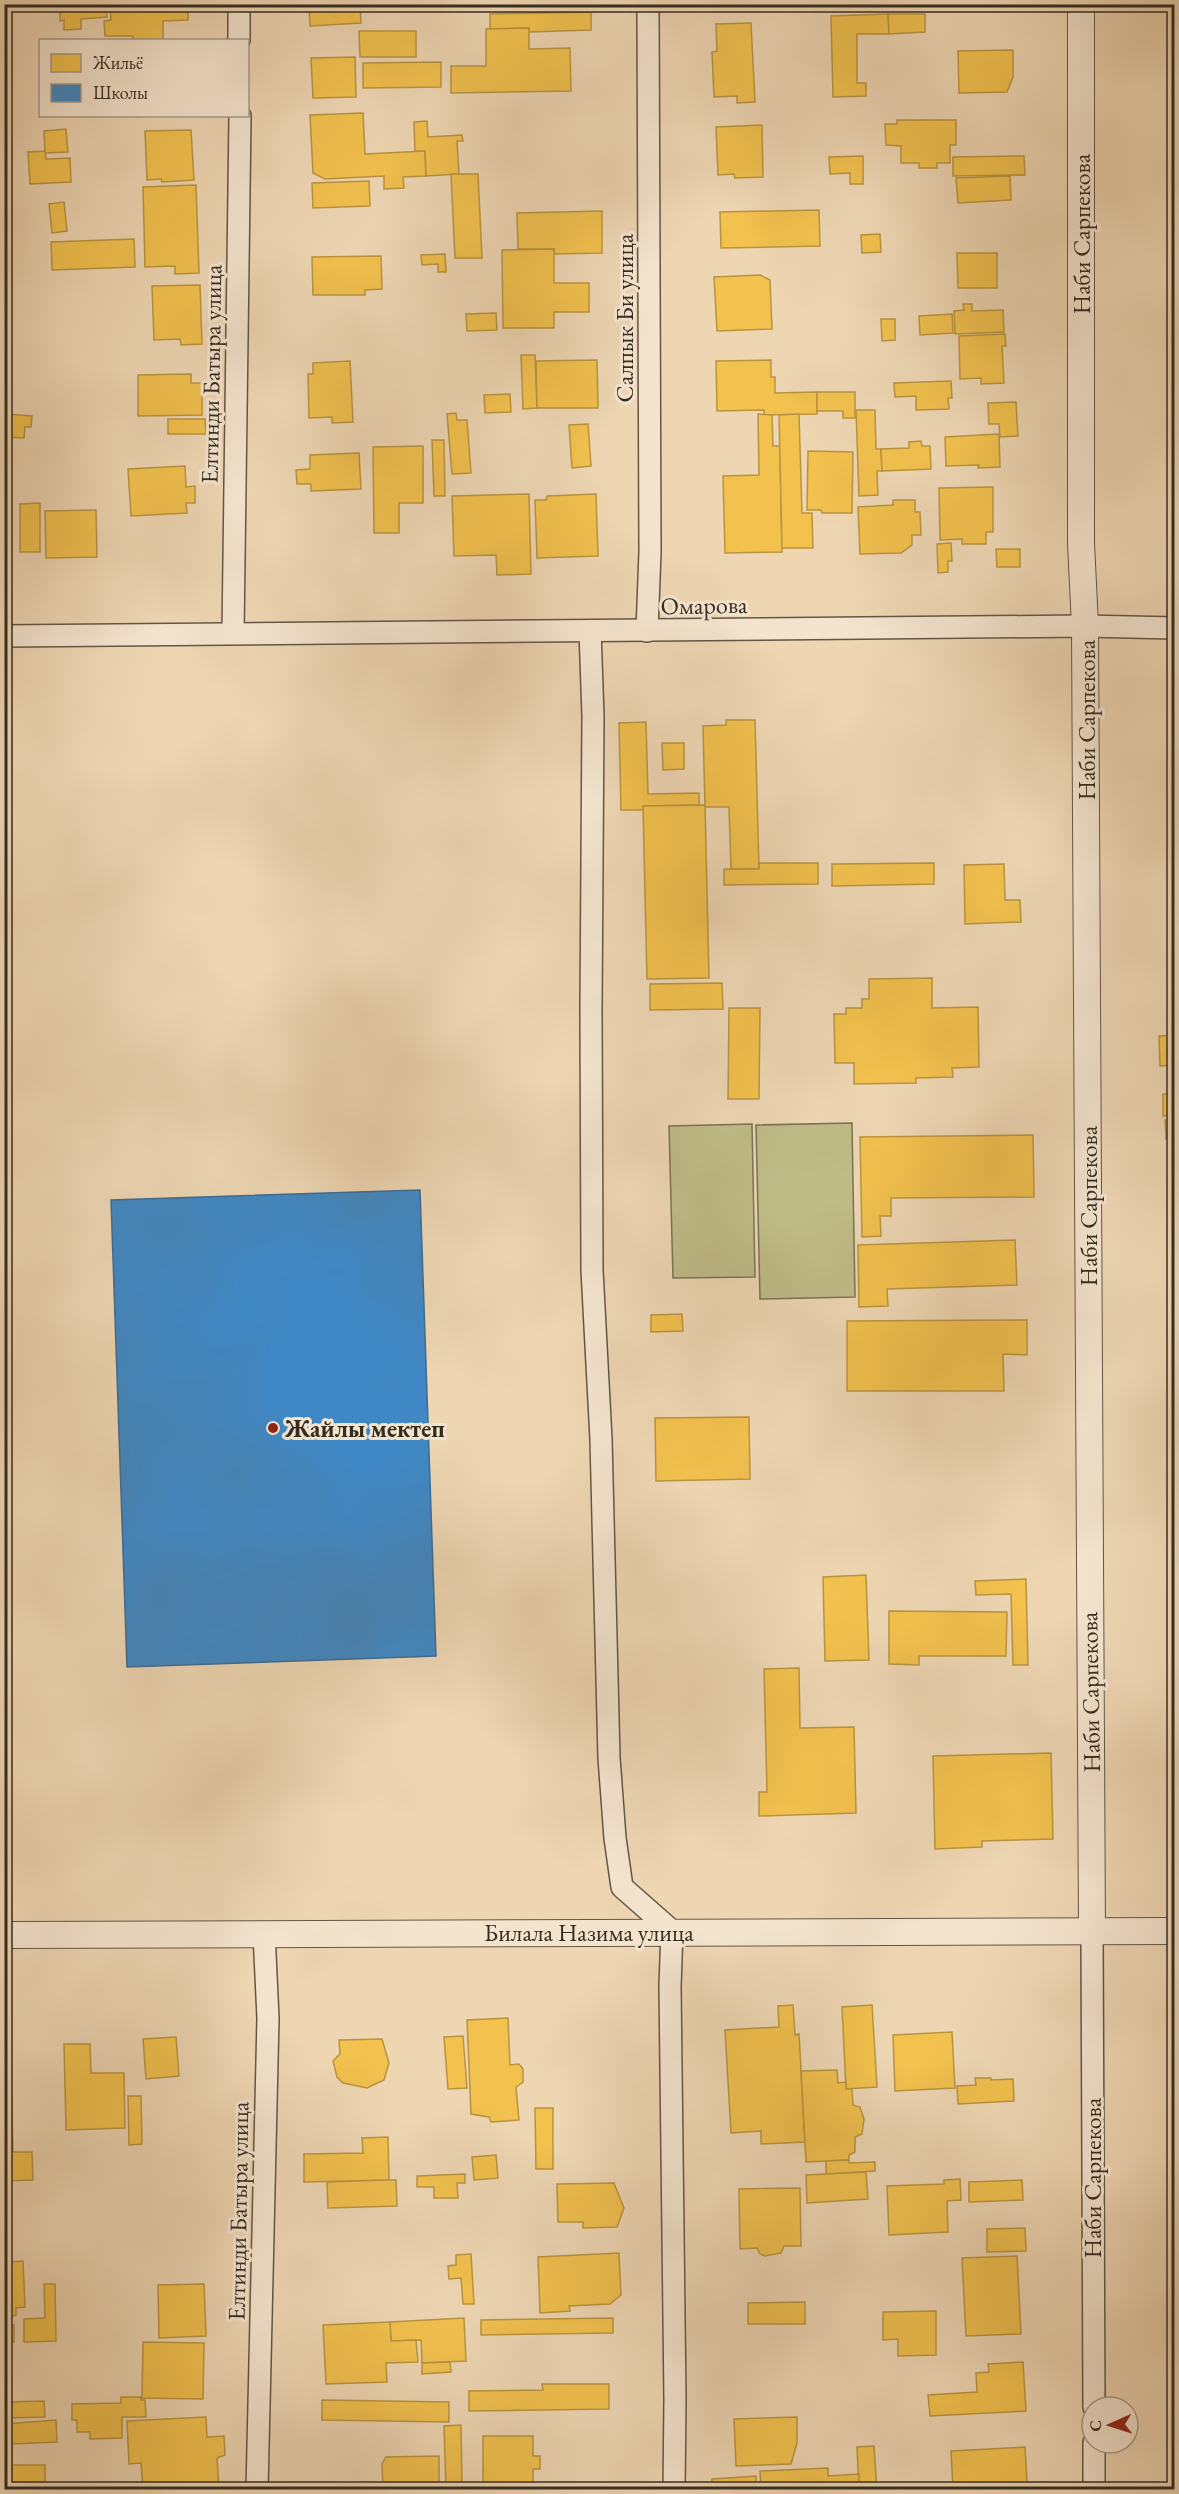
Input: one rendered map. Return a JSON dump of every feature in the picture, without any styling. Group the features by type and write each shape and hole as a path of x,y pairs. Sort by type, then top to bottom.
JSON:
{"street":[{"path":"239,4 239,39"},
{"name":"Салпык Би улица","path":"647,631 650,552 648,4"},
{"name":"Наби Сарпекова","path":"1081,4 1081,543 1085,626 1094,2395"},
{"name":"Елтинди Батыра улица","path":"233,633 240,117"},
{"name":"Омарова","path":"4,636 1085,626 1174,628"},
{"path":"590,631 592,1270 601,1439 609,1758 615,1838 622,1887 672,1931 670,1986 674,2490"},
{"name":"Билала Назима улица","path":"4,1935 1174,1931"},
{"name":"Елтинди Батыра улица","path":"257,2490 268,2018 264,1933"},
{"path":"1094,2455 1094,2490"}],"shaded area":[{"path":"852,1123 855,1297 760,1299 756,1125"},
{"path":"752,1124 755,1277 673,1278 669,1126"}],"building: Жильё":[{"path":"110,4 188,4 188,20 163,21 163,39 105,36 104,21 111,20"},
{"path":"309,4 360,4 361,23 310,26"},
{"path":"539,4 590,4 591,12 539,13"},
{"path":"965,4 1016,4 1016,9 965,11"},
{"path":"106,6 107,17 81,19 81,29 64,30 64,20 60,21 60,8"},
{"path":"591,12 591,30 529,32 529,28 490,29 490,14"},
{"path":"888,14 889,34 857,34 857,83 866,83 866,96 833,97 831,16"},
{"path":"888,14 925,14 925,32 889,34"},
{"path":"751,23 755,102 737,103 737,96 714,97 712,52 717,51 716,24"},
{"path":"529,28 529,49 570,48 571,91 451,93 451,66 486,66 486,29"},
{"path":"359,31 416,31 416,57 360,57"},
{"path":"1013,50 1013,77 1007,92 959,93 958,51"},
{"path":"355,57 356,97 313,98 311,58"},
{"path":"441,62 441,87 363,88 363,63"},
{"path":"363,113 365,154 425,151 426,176 403,177 404,188 384,189 384,176 325,179 313,173 310,115"},
{"path":"897,120 956,120 956,145 950,145 950,163 937,163 937,168 919,168 919,163 901,163 901,146 886,145 885,124 897,124"},
{"path":"427,121 428,137 462,135 463,141 457,141 459,174 426,176 425,151 415,151 414,122"},
{"path":"762,125 763,177 735,178 734,174 718,175 716,127"},
{"path":"66,129 68,152 45,153 44,131"},
{"path":"191,130 194,180 162,182 161,179 147,180 145,131"},
{"path":"45,151 46,159 70,158 71,182 30,184 28,152"},
{"path":"863,156 863,184 850,184 850,173 830,174 829,157"},
{"path":"1024,156 1025,175 953,176 953,157"},
{"path":"451,174 478,174 482,258 455,258"},
{"path":"1010,176 1011,200 958,203 956,178"},
{"path":"369,181 370,206 313,208 312,183"},
{"path":"196,185 199,273 175,274 175,266 145,267 143,187"},
{"path":"64,202 67,231 52,233 49,204"},
{"path":"819,210 820,246 721,248 720,212"},
{"path":"602,211 602,253 554,254 554,249 518,249 517,213"},
{"path":"880,234 881,252 862,253 861,235"},
{"path":"134,239 135,267 52,270 51,242"},
{"path":"554,249 554,283 589,283 589,312 554,312 554,328 503,328 502,250"},
{"path":"957,253 997,253 997,288 958,288"},
{"path":"445,254 446,272 438,272 438,264 422,265 421,255"},
{"path":"381,256 382,289 365,290 365,295 313,295 312,257"},
{"path":"760,275 770,280 772,329 717,331 714,277"},
{"path":"200,285 202,344 181,345 180,339 154,340 152,286"},
{"path":"963,304 972,304 972,311 1003,310 1004,332 955,334 954,311 964,310"},
{"path":"496,313 497,330 467,331 466,314"},
{"path":"952,314 953,333 920,335 919,316"},
{"path":"881,319 895,319 895,340 882,341"},
{"path":"1005,334 1006,346 1002,346 1004,383 981,384 981,378 960,379 959,336"},
{"path":"521,355 535,355 537,408 523,409"},
{"path":"597,360 598,408 537,408 536,361"},
{"path":"771,360 771,377 775,377 775,393 817,392 817,414 764,415 764,410 717,411 716,361"},
{"path":"350,361 353,422 332,423 332,417 309,418 308,374 313,374 313,363"},
{"path":"191,374 191,383 202,383 202,415 138,416 138,375"},
{"path":"951,381 952,398 948,398 949,409 916,410 916,396 895,397 894,383"},
{"path":"817,392 855,392 855,418 843,418 843,411 817,411"},
{"path":"510,394 511,412 485,413 484,395"},
{"path":"1016,402 1018,436 1000,437 999,424 989,424 988,403"},
{"path":"856,410 875,410 876,449 881,449 882,471 877,471 878,495 859,496"},
{"path":"456,413 457,420 467,420 471,473 452,474 447,414"},
{"path":"4,414 32,416 31,427 25,427 24,438 4,437"},
{"path":"758,414 772,415 773,446 780,446 782,552 725,553 723,476 759,475"},
{"path":"799,414 802,513 812,513 813,548 782,548 779,415"},
{"path":"168,419 205,419 206,434 168,434"},
{"path":"588,424 591,466 572,468 569,425"},
{"path":"999,434 1000,467 946,466 945,437"},
{"path":"432,440 444,440 445,496 434,496"},
{"path":"921,441 922,446 930,446 931,469 882,471 881,449 909,448 909,442"},
{"path":"423,446 423,503 399,503 399,533 374,533 373,447"},
{"path":"808,451 853,452 852,513 822,513 821,510 807,510"},
{"path":"359,453 361,489 311,491 311,484 297,484 296,470 310,469 310,455"},
{"path":"185,466 186,487 195,486 195,503 186,503 187,513 131,516 128,469"},
{"path":"993,487 993,532 986,532 986,544 962,544 962,539 940,540 939,488"},
{"path":"529,494 531,574 497,575 496,555 454,556 452,496"},
{"path":"596,494 598,556 537,558 535,500 546,500 547,496"},
{"path":"893,500 915,500 915,512 920,512 921,535 912,535 912,545 901,553 860,554 858,507 893,505"},
{"path":"40,503 40,552 20,552 20,504"},
{"path":"96,510 97,557 46,558 45,511"},
{"path":"951,543 952,561 948,561 948,572 938,573 937,544"},
{"path":"996,549 1020,549 1020,567 997,567"},
{"path":"726,720 755,720 759,869 731,869 729,807 705,807 703,726 726,725"},
{"path":"646,722 648,794 699,793 699,805 643,806 644,810 621,810 619,723"},
{"path":"662,743 684,743 684,769 663,770"},
{"path":"705,805 709,978 647,979 643,806"},
{"path":"759,863 818,863 818,884 724,885 724,869 759,869"},
{"path":"934,863 934,884 832,886 832,864"},
{"path":"1004,864 1005,900 1020,900 1021,922 965,924 964,865"},
{"path":"932,978 932,1008 978,1007 979,1067 952,1068 953,1077 916,1078 916,1083 854,1084 854,1063 835,1063 834,1014 846,1014 846,1008 862,1008 862,999 869,999 869,979"},
{"path":"722,983 723,1009 650,1010 650,984"},
{"path":"729,1008 760,1008 759,1099 728,1099"},
{"path":"1174,1035 1174,1065 1160,1066 1159,1036"},
{"path":"1163,1094 1174,1094 1174,1115 1163,1116"},
{"path":"1165,1120 1174,1120 1174,1139 1166,1139"},
{"path":"1033,1135 1034,1197 891,1198 891,1216 880,1216 881,1236 862,1237 860,1137"},
{"path":"1015,1240 1017,1285 887,1289 888,1306 859,1307 858,1245"},
{"path":"682,1314 683,1331 651,1332 651,1315"},
{"path":"1027,1320 1027,1355 1003,1354 1004,1391 847,1391 847,1321"},
{"path":"749,1417 750,1479 656,1481 655,1418"},
{"path":"866,1575 869,1660 825,1661 823,1577"},
{"path":"1026,1579 1028,1665 1013,1665 1011,1594 976,1595 975,1581"},
{"path":"889,1611 1007,1612 1006,1656 919,1656 919,1665 889,1664"},
{"path":"799,1668 800,1728 854,1727 856,1813 759,1816 759,1792 767,1792 764,1669"},
{"path":"1051,1753 1053,1839 982,1841 982,1847 935,1849 933,1756"},
{"path":"793,2005 795,2035 799,2034 805,2142 761,2144 761,2131 731,2133 725,2030 779,2027 778,2006"},
{"path":"872,2005 877,2087 846,2089 842,2007"},
{"path":"508,2018 510,2065 519,2064 523,2069 523,2082 516,2087 519,2120 491,2122 489,2117 471,2114 467,2020"},
{"path":"952,2032 955,2088 895,2091 893,2035"},
{"path":"463,2036 467,2088 448,2089 444,2037"},
{"path":"176,2037 179,2076 146,2079 143,2039"},
{"path":"382,2039 389,2063 384,2080 367,2088 343,2083 337,2077 333,2061 340,2054 339,2040"},
{"path":"4,2042 10,2042 13,2152 32,2152 33,2180 4,2181"},
{"path":"64,2044 90,2044 91,2073 124,2073 125,2128 66,2130"},
{"path":"837,2070 838,2083 846,2082 846,2089 852,2089 853,2105 860,2107 864,2119 862,2134 855,2137 855,2152 849,2155 849,2160 806,2162 801,2071"},
{"path":"975,2078 1013,2079 1014,2101 958,2104 957,2086 976,2085"},
{"path":"128,2096 141,2096 142,2144 129,2145"},
{"path":"535,2108 553,2108 553,2169 536,2169"},
{"path":"388,2137 389,2180 304,2182 304,2154 363,2153 362,2138"},
{"path":"496,2155 498,2178 474,2180 472,2157"},
{"path":"849,2160 849,2163 875,2162 875,2171 826,2174 826,2161"},
{"path":"866,2172 868,2199 807,2203 806,2175"},
{"path":"465,2174 465,2183 457,2183 458,2198 434,2198 434,2187 417,2187 417,2176"},
{"path":"960,2179 961,2200 947,2201 948,2232 889,2235 887,2186 944,2184 944,2180"},
{"path":"396,2180 397,2206 328,2208 327,2182"},
{"path":"1022,2180 1023,2200 969,2202 969,2182"},
{"path":"614,2183 624,2208 617,2227 583,2228 583,2222 558,2222 557,2184"},
{"path":"800,2188 801,2246 784,2246 781,2253 765,2256 760,2254 757,2248 740,2249 739,2189"},
{"path":"1025,2228 1026,2251 987,2252 987,2229"},
{"path":"619,2253 621,2295 610,2304 569,2306 570,2311 540,2313 538,2257"},
{"path":"471,2254 474,2304 463,2304 461,2278 449,2279 448,2266 456,2265 456,2255"},
{"path":"1017,2256 1021,2334 966,2336 962,2258"},
{"path":"8,2258 9,2262 23,2261 25,2307 16,2308 16,2315 7,2318 7,2325 4,2325 4,2259"},
{"path":"44,2284 55,2284 56,2341 24,2342 24,2319 45,2318"},
{"path":"204,2284 206,2336 159,2338 158,2285"},
{"path":"805,2302 805,2324 748,2324 748,2303"},
{"path":"936,2311 936,2355 898,2356 898,2339 883,2340 883,2312"},
{"path":"464,2318 466,2361 422,2363 421,2340 391,2341 390,2322"},
{"path":"613,2318 613,2333 481,2335 481,2320"},
{"path":"390,2322 391,2341 416,2340 418,2362 386,2363 387,2382 326,2384 323,2325"},
{"path":"4,2325 14,2325 14,2342 4,2342"},
{"path":"143,2342 204,2343 203,2399 142,2398"},
{"path":"450,2362 451,2372 422,2374 422,2363"},
{"path":"1023,2362 1026,2411 930,2416 928,2395 977,2392 976,2373 989,2372 988,2364"},
{"path":"542,2384 609,2384 609,2409 469,2411 469,2391 543,2390"},
{"path":"121,2397 141,2397 141,2400 145,2400 146,2417 122,2417 122,2438 90,2439 90,2432 77,2432 77,2420 72,2420 72,2404 121,2403"},
{"path":"322,2400 449,2402 449,2422 322,2420"},
{"path":"44,2401 45,2417 4,2418 4,2402"},
{"path":"206,2417 207,2437 224,2436 225,2455 217,2458 219,2490 143,2490 141,2463 129,2464 127,2421"},
{"path":"797,2417 797,2443 791,2464 736,2466 734,2419"},
{"path":"56,2420 57,2442 12,2444 4,2424"},
{"path":"461,2425 462,2490 446,2490 444,2426"},
{"path":"4,2429 12,2444 12,2465 45,2465 45,2490 4,2490"},
{"path":"483,2436 533,2436 533,2456 540,2456 540,2469 533,2469 533,2488 483,2488"},
{"path":"874,2446 877,2490 859,2490 857,2447"},
{"path":"1025,2447 1027,2482 1024,2489 953,2490 951,2451"},
{"path":"439,2456 439,2490 383,2490 382,2464 386,2457"},
{"path":"828,2468 828,2476 859,2474 859,2490 761,2490 760,2471"},
{"path":"756,2476 756,2490 712,2490 712,2479"}],"building: Школы":[{"name":"Жайлы мектеп","path":"420,1190 436,1656 127,1667 111,1200"}],"place":[{"name":"Жайлы мектеп","path":"273,1428"}]}
